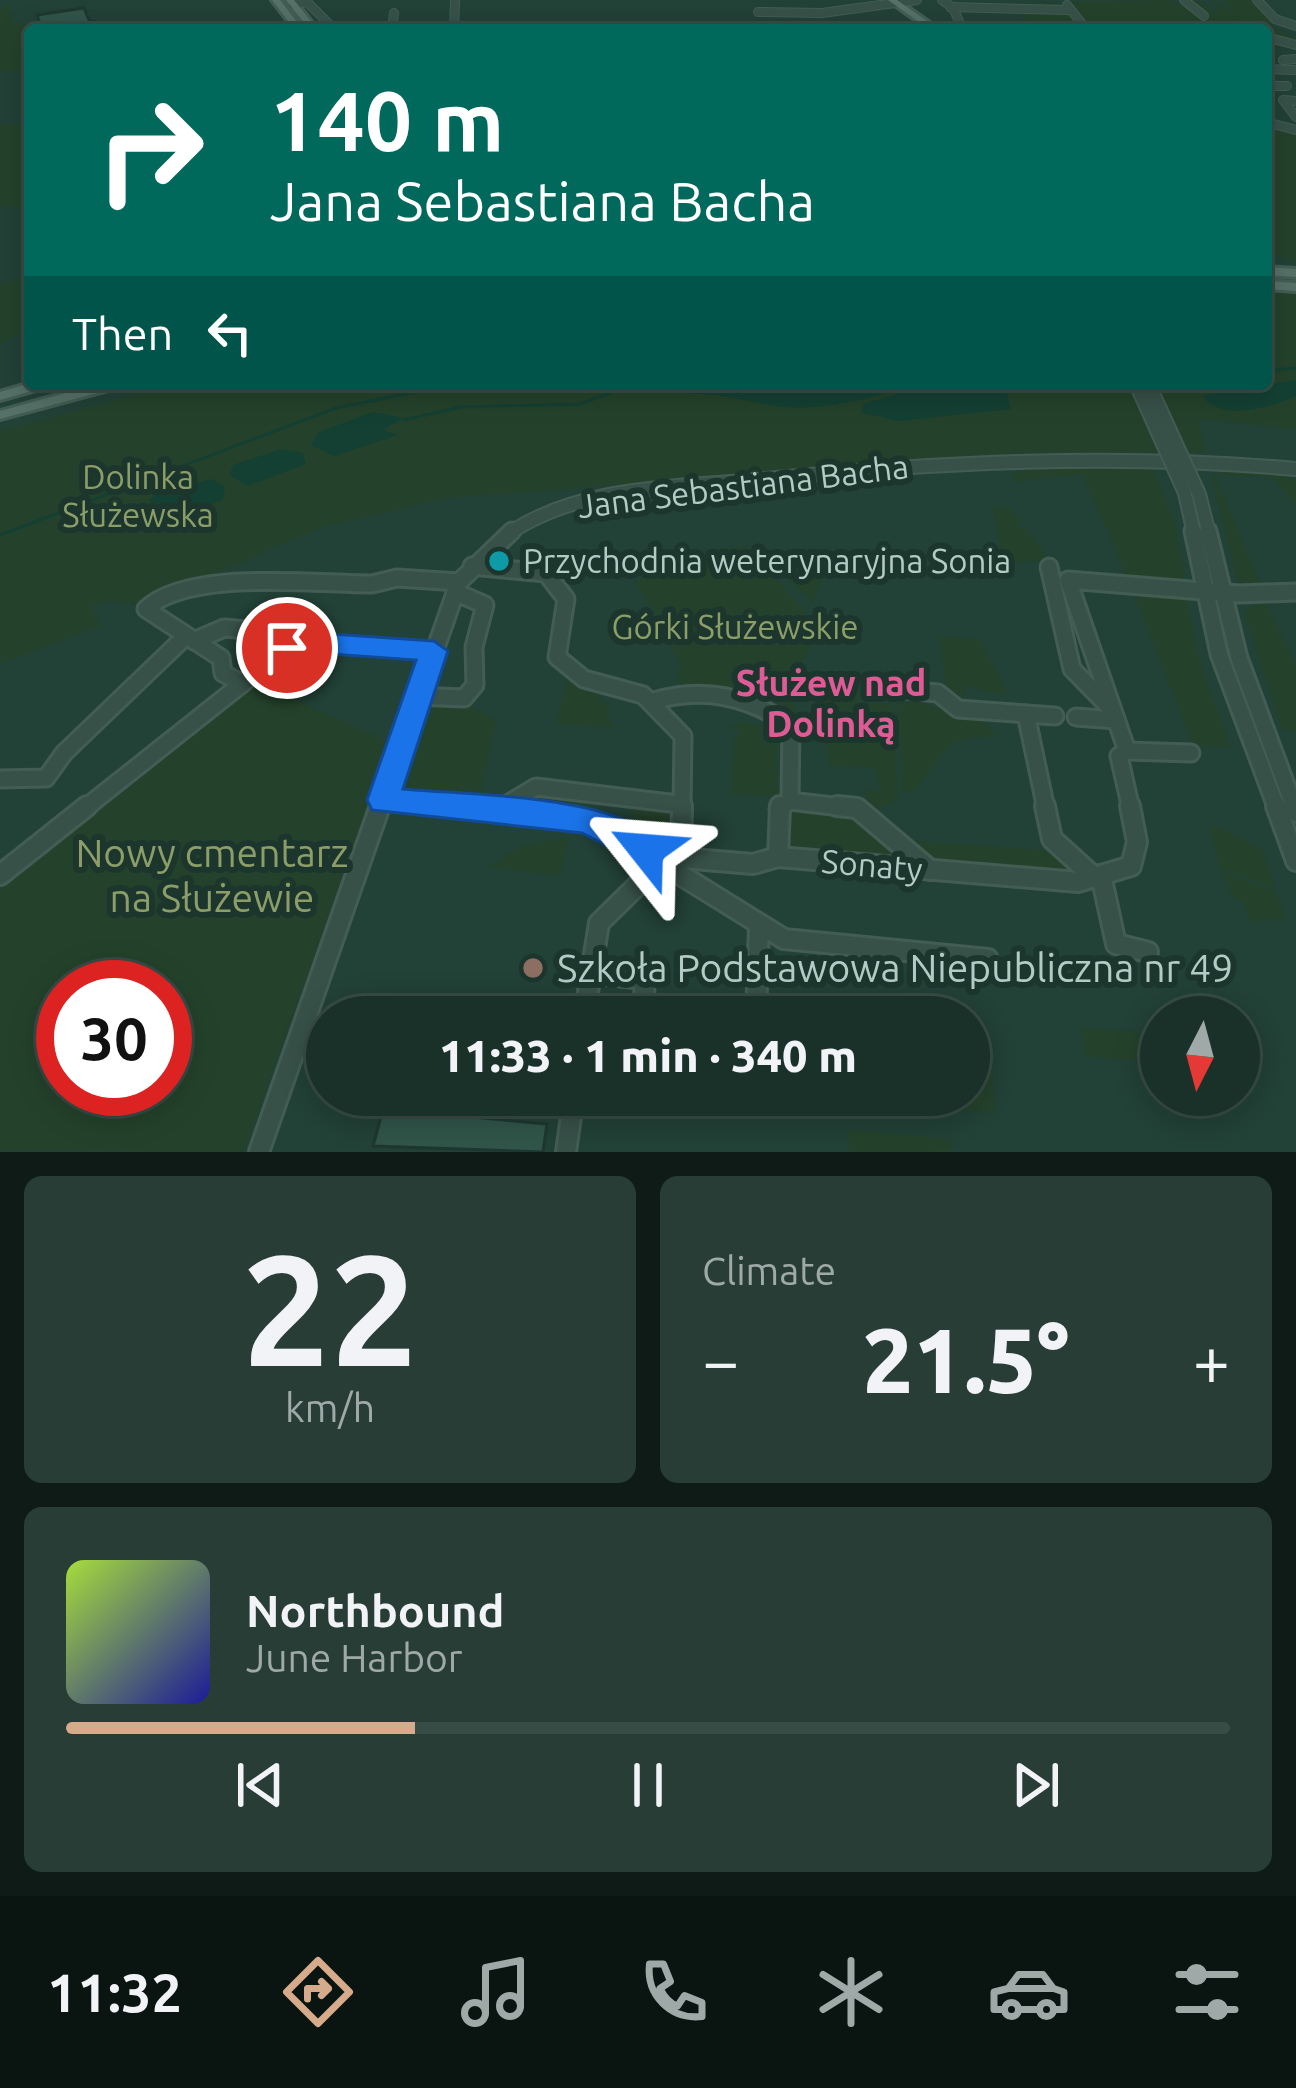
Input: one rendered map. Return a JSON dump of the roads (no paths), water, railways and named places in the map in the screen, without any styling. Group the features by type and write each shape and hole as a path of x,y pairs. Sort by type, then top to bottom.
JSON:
{"main road":[{"path":"276,0 294,24"},
{"path":"891,2 915,24"},
{"path":"891,2 926,24"},
{"path":"0,416 93,390"}],"street":[{"path":"758,13 822,14 917,0"},
{"path":"927,0 1069,10"},
{"path":"1057,0 1082,24"},
{"path":"1184,0 1204,16"},
{"path":"1257,0 1275,19 1295,27"},
{"path":"292,2 307,2 329,24"},
{"path":"393,24 394,13"},
{"path":"1272,86 1288,86"},
{"path":"1296,101 1283,100 1296,117"},
{"path":"1145,390 1192,493 1232,695 1296,861"},
{"name":"Jana Sebastiana Bacha","path":"259,1152 457,587 472,566 538,516 621,493 933,464 1095,455 1176,456 1292,471"},
{"path":"472,566 546,574 566,599 557,657 598,688 638,693 654,701 683,736 678,804 685,813 673,861 599,922 587,996"},
{"path":"1048,567 1072,669 1114,715"},
{"path":"1127,751 1068,580 1096,578 1213,593 1296,592"},
{"path":"242,684 223,673 221,658 146,609 172,591 212,582 457,587 485,605 474,647 475,685 464,698 418,696"},
{"path":"1213,593 1296,812"},
{"path":"0,778 46,778 64,753 190,639 224,628 284,633 287,648"},
{"path":"0,875 287,648 317,643 434,651"},
{"path":"894,689 938,693 958,709 1054,716"},
{"name":"Sonaty","path":"654,701 689,693 747,697 791,725 790,801 778,808 778,857 1078,882 1097,876"},
{"path":"1026,714 1052,839 1097,876 1116,944 1148,952"},
{"path":"1076,717 1114,715"},
{"path":"1097,876 1131,866 1138,856 1119,756 1127,751 1191,753"},
{"path":"506,805 536,788 678,804"},
{"path":"383,800 583,820 619,832 673,861 759,926 794,941 988,959"},
{"path":"790,801 856,808 930,870"},
{"path":"673,861 753,864 778,857"},
{"path":"757,996 759,926"},
{"path":"590,973 644,979 644,996"},
{"path":"566,1152 571,1116"}],"waterway":[{"path":"1272,370 1296,368"},
{"path":"0,535 336,408 425,390"},
{"path":"404,420 461,407 580,404 618,390"}],"place":[{"name":"Przychodnia weterynaryjna Sonia","path":"499,561"},
{"name":"Szkoła Podstawowa Niepubliczna nr 49","path":"533,968"}],"district":[{"name":"Służew nad Dolinką","path":"831,704"}],"park label":[{"name":"Dolinka Służewska","path":"138,496"},
{"name":"Górki Służewskie","path":"735,627"},
{"name":"Nowy cmentarz na Służewie","path":"212,876"}]}
